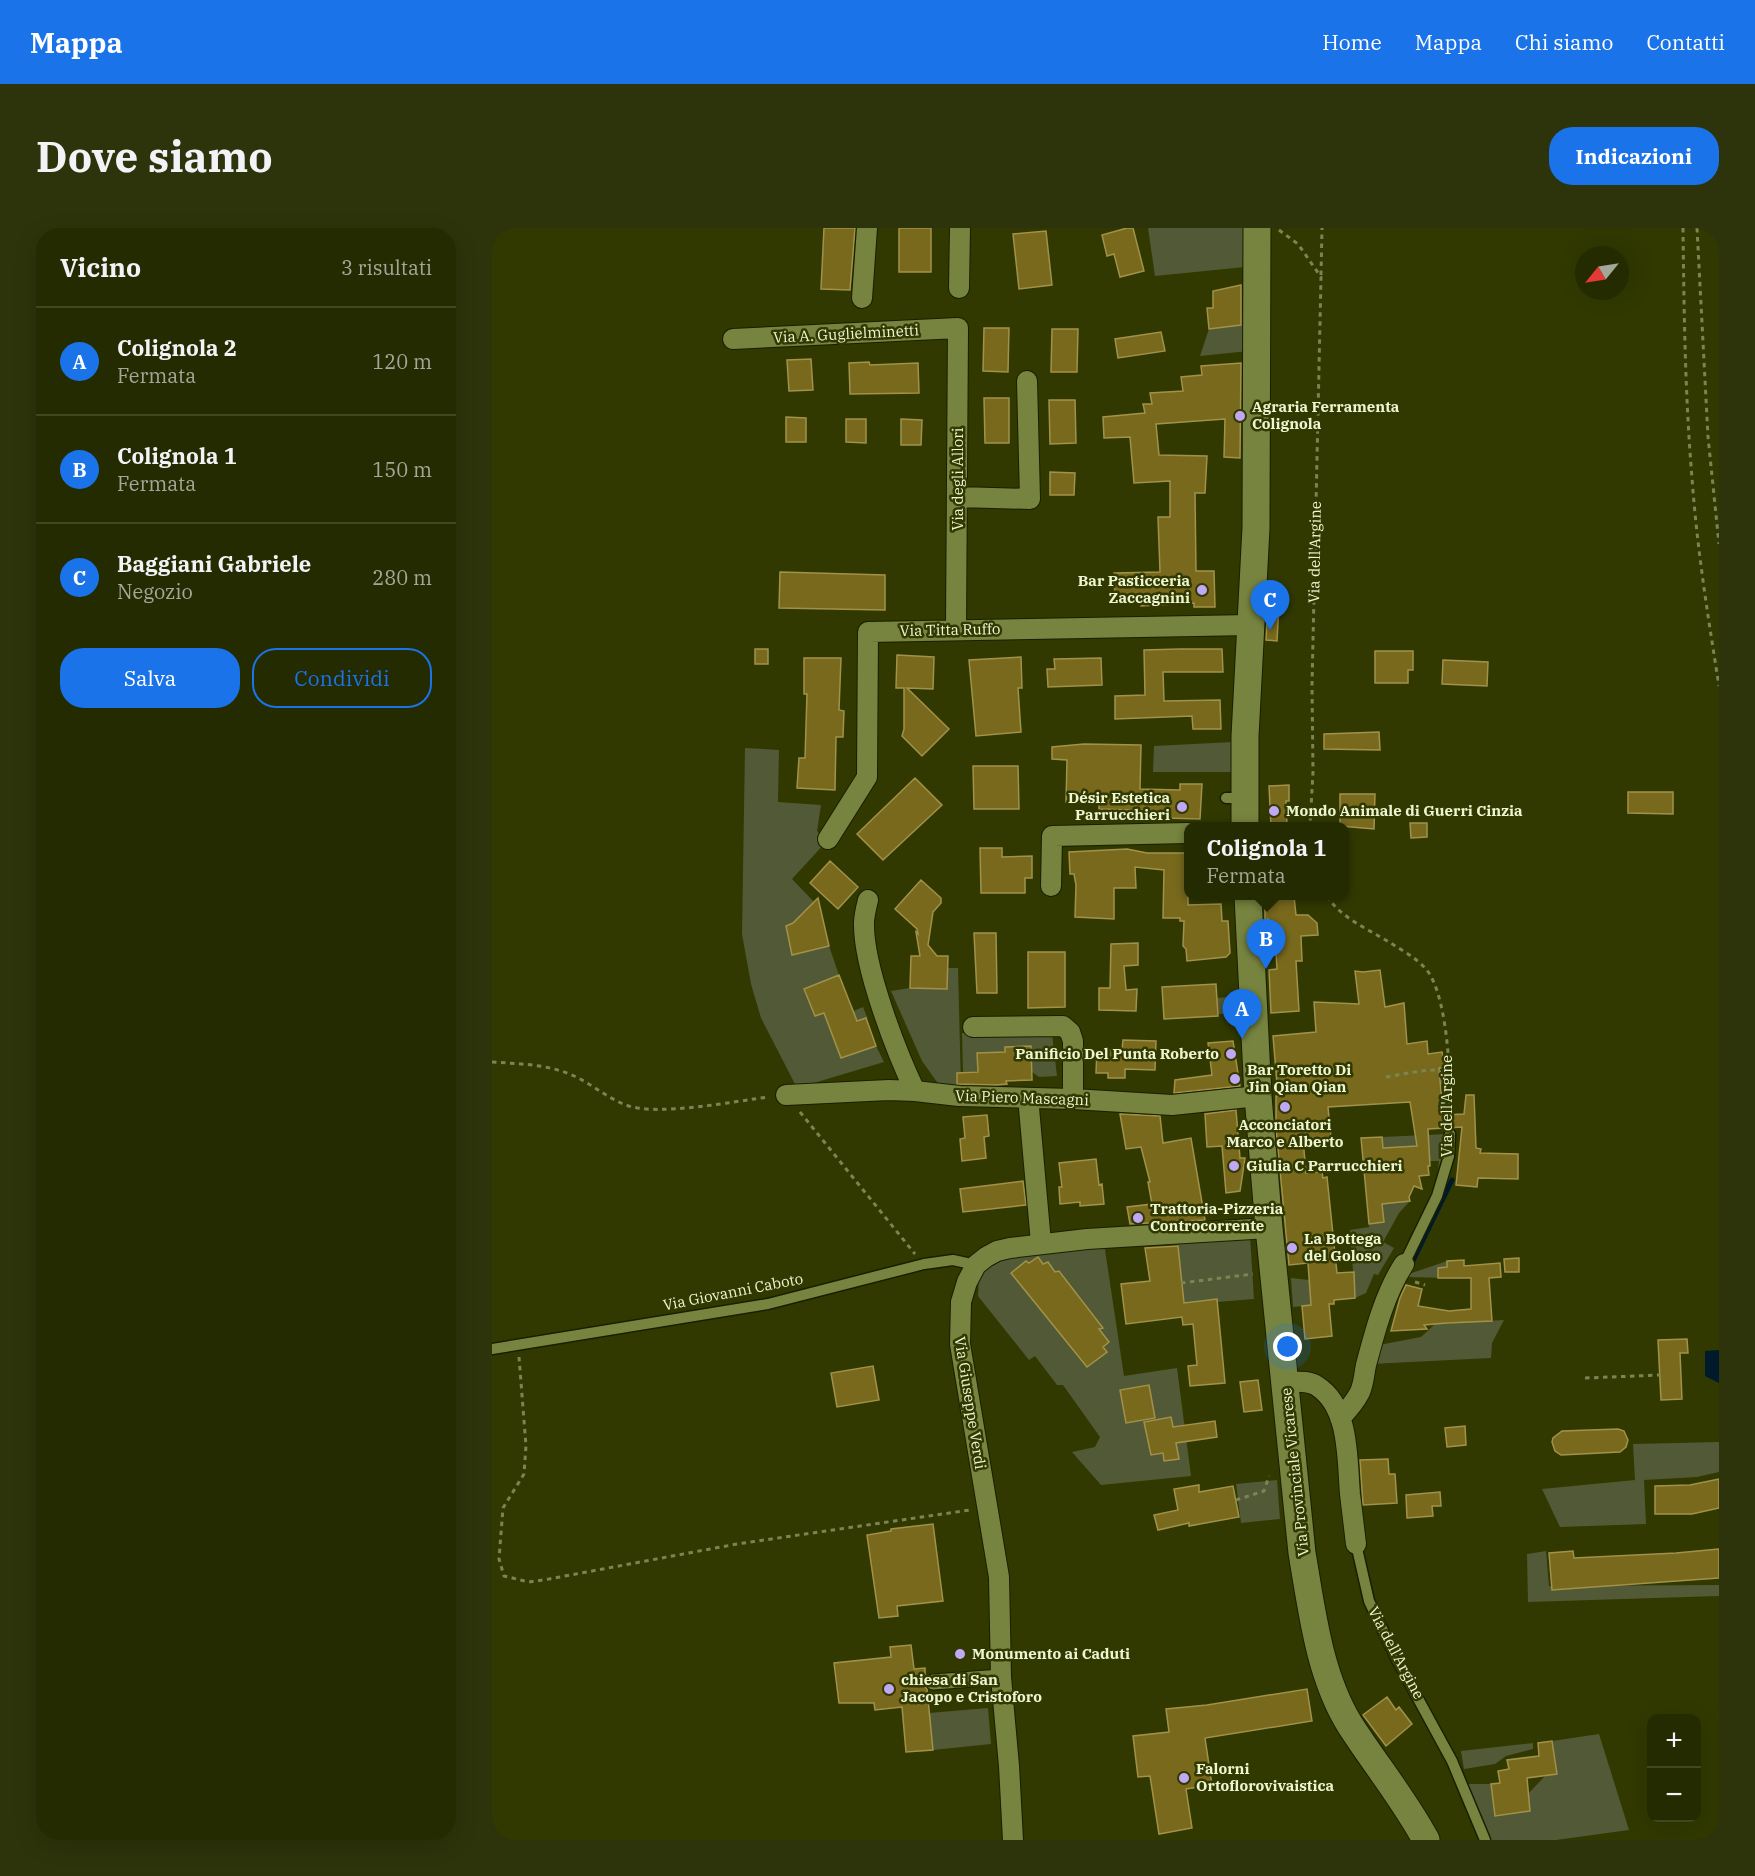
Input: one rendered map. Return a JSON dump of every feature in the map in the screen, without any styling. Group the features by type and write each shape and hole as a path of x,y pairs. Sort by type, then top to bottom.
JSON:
{"main road":[{"path":"1244,822 1236,798 1245,736 1256,528 1257,228"},
{"name":"Via Provinciale Vicarese","path":"1248,900 1258,1096 1269,1227 1302,1553 1313,1615 1327,1672 1351,1725 1426,1840"}],"street":[{"path":"862,298 867,228"},
{"path":"959,288 960,228"},
{"name":"Via A. Guglielminetti","path":"733,339 958,328"},
{"name":"Via degli Allori","path":"957,629 958,328"},
{"path":"958,497 1030,499 1027,381"},
{"name":"Via Titta Ruffo","path":"828,839 867,777 868,632 1251,625"},
{"path":"1051,886 1052,836 1184,833"},
{"path":"868,900 864,922 869,957 878,992 915,1091"},
{"path":"974,1027 1063,1026 1070,1032 1073,1041 1072,1099"},
{"name":"Via Piero Mascagni","path":"786,1095 861,1090 915,1091 1029,1104 1072,1099 1172,1105 1258,1096"},
{"path":"1029,1104 1041,1243"},
{"path":"976,1265 997,1251 1041,1243 1269,1227"},
{"name":"Via dell'Argine","path":"1340,1419 1361,1390 1365,1367 1384,1308 1404,1264"},
{"name":"Via Giuseppe Verdi","path":"976,1265 967,1282 961,1302 959,1335 999,1577 1000,1677 1010,1766 1013,1840"},
{"name":"Via dell'Argine","path":"1286,1382 1311,1383 1319,1387 1330,1399 1340,1419 1346,1447 1356,1544"},
{"path":"933,1682 1000,1677"}],"lane":[{"name":"Via dell'Argine","path":"1404,1264 1440,1188 1449,1155 1450,1134"},
{"name":"Via Giovanni Caboto","path":"492,1349 768,1304 924,1264 953,1260 976,1265"},
{"name":"Via dell'Argine","path":"1356,1544 1369,1600 1397,1660 1452,1761 1485,1840"}],"path":[{"path":"1276,228 1298,244 1321,277"},
{"name":"Via dell'Argine","path":"1310,822 1314,772 1312,686 1322,228"},
{"path":"1683,228 1687,401 1692,480 1702,573 1719,686"},
{"path":"1697,228 1708,437 1719,544"},
{"name":"Via dell'Argine","path":"1330,900 1345,917 1407,954 1430,974 1443,1019 1447,1047 1450,1134"},
{"path":"492,1062 558,1069 577,1077 627,1106 643,1108 663,1110 786,1095 924,1264"},
{"path":"1386,1077 1416,1070 1439,1070 1446,1094 1450,1097"},
{"path":"1181,1283 1252,1274"},
{"path":"518,1344 526,1446 524,1474 502,1508 498,1559 504,1576 528,1582 539,1581 737,1544 986,1508"},
{"path":"1585,1378 1660,1375"},
{"path":"1236,1500 1264,1491 1269,1476"}],"green space":[{"path":"1148,228 1246,228 1245,267 1155,276"},
{"path":"1252,323 1249,351 1200,356 1209,329"},
{"path":"1233,742 1233,772 1153,772 1154,746"},
{"path":"745,748 779,750 778,802 821,805 817,831 826,842 792,879 814,902 793,923 786,926 792,954 829,946 839,975 804,989 815,1016 850,1002 854,1011 863,1007 868,1019 865,1018 831,1031 841,1058 876,1046 884,1062 797,1088 761,1018 751,984 742,934"},
{"path":"947,968 958,968 961,1088 944,1088 937,1082 922,1061 891,991 910,988"},
{"path":"1240,996 1241,1013 1218,1014 1217,998"},
{"path":"962,1033 1052,1034 1057,1076 1039,1077 1032,1072 1031,1046 1006,1047 1005,1052 978,1053 978,1071 963,1072"},
{"path":"1447,1134 1436,1189 1439,1161 1430,1161 1429,1145 1400,1147 1401,1164 1385,1161 1382,1137"},
{"path":"1410,1201 1399,1213 1383,1242 1394,1248 1378,1275 1374,1274 1366,1293 1355,1298 1350,1230 1384,1222 1382,1204"},
{"path":"1250,1236 1254,1299 1217,1302 1217,1299 1184,1303 1177,1240"},
{"path":"1104,1243 1124,1376 1177,1368 1191,1476 1101,1485 1072,1452 1095,1447 1100,1437 1063,1385 1057,1385 1035,1356 1029,1360 978,1296 979,1277 989,1267 1007,1257"},
{"path":"1447,1261 1447,1278 1408,1277 1409,1274"},
{"path":"1291,1278 1309,1280 1319,1305 1293,1307"},
{"path":"1504,1320 1492,1343 1491,1358 1371,1364 1379,1345 1421,1337 1435,1324"},
{"path":"1719,1442 1719,1472 1697,1477 1644,1480 1646,1524 1560,1527 1542,1489 1635,1480 1633,1444"},
{"path":"1277,1480 1280,1519 1241,1523 1236,1484"},
{"path":"1546,1551 1549,1586 1719,1585 1719,1596 1528,1602 1527,1554"},
{"path":"988,1708 991,1744 933,1750 929,1713"},
{"path":"1599,1734 1629,1830 1556,1840 1490,1840 1467,1784 1491,1784 1495,1816 1530,1811 1528,1794 1546,1775 1556,1773 1552,1741"},
{"path":"1533,1743 1533,1749 1506,1756 1495,1764 1464,1769 1461,1751"}],"water":[{"path":"1719,1350 1719,1383 1705,1376 1705,1351"}],"building":[{"path":"824,228 855,228 850,290 821,289"},
{"path":"899,228 931,228 931,272 899,272"},
{"path":"1133,228 1144,271 1120,277 1114,254 1107,256 1102,235"},
{"path":"1046,231 1052,285 1019,289 1013,234"},
{"path":"1241,285 1241,325 1209,329 1207,308 1213,308 1213,291"},
{"path":"984,328 1009,328 1008,372 983,371"},
{"path":"1052,329 1078,329 1077,372 1051,372"},
{"path":"1161,332 1165,351 1118,358 1115,339"},
{"path":"811,359 813,390 789,391 787,360"},
{"path":"869,362 870,365 918,363 919,393 850,394 849,363"},
{"path":"1241,363 1240,458 1224,457 1225,419 1156,424 1159,455 1207,456 1205,493 1195,493 1196,571 1214,571 1215,607 1194,607 1194,603 1141,606 1141,603 1115,603 1114,573 1160,572 1158,517 1170,517 1170,481 1134,483 1130,437 1104,438 1103,417 1145,413 1143,404 1152,404 1150,393 1183,391 1181,377 1202,375 1201,366"},
{"path":"984,398 1009,398 1009,443 985,443"},
{"path":"1049,400 1075,400 1076,443 1050,444"},
{"path":"786,417 806,418 806,442 786,442"},
{"path":"846,419 866,419 866,443 846,442"},
{"path":"901,419 922,420 921,445 901,445"},
{"path":"1050,472 1075,473 1074,495 1050,495"},
{"path":"780,572 885,575 885,610 779,608"},
{"path":"1268,602 1279,603 1277,641 1266,640"},
{"path":"755,649 768,649 768,664 755,664"},
{"path":"1222,649 1223,672 1163,672 1164,701 1220,700 1221,729 1193,729 1192,716 1115,719 1115,696 1145,695 1144,650"},
{"path":"1375,651 1413,651 1413,670 1408,670 1408,683 1375,683"},
{"path":"897,655 934,657 933,689 907,688 949,729 922,756 902,736 904,688 896,688"},
{"path":"1021,657 1022,688 1018,688 1021,732 976,736 969,660"},
{"path":"804,658 841,658 839,710 844,711 843,737 836,737 835,790 797,788 799,758 805,758 807,694 804,694"},
{"path":"1101,658 1102,685 1048,687 1047,669 1055,669 1054,659"},
{"path":"1443,660 1488,662 1487,686 1442,684"},
{"path":"1379,732 1380,750 1324,749 1324,734"},
{"path":"1084,744 1141,745 1140,789 1180,790 1180,784 1202,784 1200,819 1165,818 1165,811 1099,809 1099,804 1066,802 1067,760 1052,759 1052,747"},
{"path":"973,766 1018,766 1019,809 974,809"},
{"path":"915,778 942,805 883,860 857,834"},
{"path":"1289,785 1289,801 1286,801 1287,822 1271,822 1269,786"},
{"path":"1628,792 1673,792 1673,814 1628,813"},
{"path":"1340,794 1375,794 1374,829 1349,827 1349,822 1340,822"},
{"path":"1410,823 1427,823 1427,837 1411,838"},
{"path":"980,848 1002,848 1002,857 1032,856 1032,878 1025,878 1025,893 981,893"},
{"path":"1127,849 1147,853 1184,853 1184,900 1188,900 1188,905 1221,904 1222,921 1228,921 1230,953 1226,957 1187,961 1186,949 1183,946 1184,921 1180,921 1180,918 1163,918 1164,870 1135,867 1136,888 1114,888 1114,919 1075,917 1076,885 1074,874 1070,874 1069,852"},
{"path":"830,861 858,887 838,909 810,883"},
{"path":"921,880 941,898 941,903 933,912 928,945 937,956 948,956 947,989 910,988 911,956 920,956 916,932 918,934 917,929 895,909"},
{"path":"818,898 829,946 792,955 786,926 793,923"},
{"path":"1265,900 1294,900 1296,915 1308,915 1317,923 1318,935 1301,936 1302,961 1296,961 1299,1011 1271,1013 1269,970 1277,969 1274,922 1265,920"},
{"path":"974,933 996,933 997,993 977,993"},
{"path":"1138,943 1138,965 1124,966 1126,990 1137,989 1136,1011 1099,1010 1099,988 1110,988 1111,944"},
{"path":"1028,952 1065,952 1065,1007 1028,1008"},
{"path":"1380,970 1385,1007 1404,1003 1407,1044 1427,1041 1428,1054 1442,1052 1445,1068 1439,1068 1443,1115 1464,1114 1466,1095 1474,1095 1476,1148 1481,1149 1480,1153 1518,1154 1518,1179 1478,1178 1477,1187 1456,1185 1462,1127 1428,1129 1430,1166 1428,1166 1429,1175 1419,1176 1422,1189 1414,1186 1409,1197 1410,1201 1382,1204 1384,1222 1369,1224 1361,1138 1382,1137 1383,1148 1417,1146 1410,1102 1328,1107 1331,1137 1303,1139 1306,1173 1322,1172 1323,1178 1327,1177 1337,1273 1354,1272 1355,1298 1334,1300 1334,1304 1329,1304 1332,1336 1305,1339 1302,1306 1311,1305 1308,1263 1289,1265 1276,1128 1276,1096 1278,1096 1273,1036 1316,1032 1314,1002 1359,1004 1355,971"},
{"path":"839,975 857,1021 866,1018 876,1046 841,1058 824,1013 815,1016 804,989"},
{"path":"1216,984 1218,1016 1164,1019 1162,987"},
{"path":"1123,1040 1156,1041 1155,1070 1125,1069 1125,1078 1108,1078 1108,1073 1096,1073 1097,1050 1122,1050"},
{"path":"1233,1041 1240,1086 1174,1093 1175,1080 1212,1075 1208,1043"},
{"path":"1031,1046 1032,1080 1006,1081 1007,1084 996,1085 957,1084 957,1073 978,1072 977,1053 1005,1052 1005,1047"},
{"path":"1236,1110 1240,1158 1245,1158 1240,1191 1226,1193 1222,1146 1207,1147 1205,1114"},
{"path":"1120,1114 1160,1116 1163,1143 1191,1138 1205,1220 1130,1224 1127,1207 1152,1204 1148,1182 1150,1182 1141,1147 1126,1149"},
{"path":"987,1115 989,1136 984,1137 986,1158 962,1161 960,1139 965,1138 963,1117"},
{"path":"1096,1159 1104,1204 1080,1206 1080,1202 1060,1204 1059,1187 1062,1187 1059,1163"},
{"path":"1023,1181 1026,1205 963,1212 960,1189"},
{"path":"1178,1246 1184,1303 1217,1299 1225,1383 1190,1386 1188,1366 1197,1365 1193,1324 1183,1325 1182,1317 1126,1324 1121,1284 1150,1281 1145,1248"},
{"path":"1038,1257 1043,1264 1048,1262 1055,1272 1059,1271 1103,1328 1099,1329 1109,1342 1103,1347 1107,1352 1087,1367 1011,1273 1026,1261 1029,1263"},
{"path":"1519,1258 1519,1272 1505,1272 1504,1259"},
{"path":"1464,1260 1464,1266 1500,1263 1501,1277 1489,1278 1492,1321 1424,1325 1427,1329 1391,1331 1406,1285 1422,1289 1418,1306 1449,1311 1471,1309 1471,1278 1438,1278 1438,1268 1447,1267 1447,1261"},
{"path":"1687,1339 1688,1353 1680,1353 1682,1399 1661,1400 1658,1340"},
{"path":"873,1366 879,1400 837,1407 831,1373"},
{"path":"1258,1380 1262,1410 1244,1412 1240,1382"},
{"path":"1149,1385 1155,1418 1126,1423 1120,1390"},
{"path":"1171,1417 1173,1427 1215,1421 1217,1437 1176,1443 1179,1459 1164,1461 1163,1453 1151,1455 1144,1422"},
{"path":"1465,1426 1466,1445 1447,1447 1445,1428"},
{"path":"1618,1429 1624,1431 1628,1440 1626,1447 1620,1452 1561,1455 1555,1451 1552,1442 1553,1438 1562,1431"},
{"path":"1388,1459 1389,1474 1395,1474 1397,1503 1363,1505 1360,1460"},
{"path":"1719,1479 1719,1508 1692,1514 1655,1514 1655,1486 1690,1485"},
{"path":"1199,1485 1199,1492 1233,1486 1239,1517 1189,1526 1189,1523 1158,1530 1154,1515 1178,1510 1174,1489"},
{"path":"1440,1492 1441,1506 1432,1506 1433,1516 1407,1518 1406,1495"},
{"path":"933,1524 943,1601 897,1606 898,1616 879,1618 867,1535 891,1531 891,1529"},
{"path":"1719,1549 1719,1578 1552,1590 1549,1553 1573,1551 1574,1558"},
{"path":"911,1645 914,1669 925,1668 923,1683 927,1689 933,1750 906,1752 902,1707 875,1710 874,1703 839,1703 834,1663 891,1657 890,1647"},
{"path":"1307,1689 1312,1721 1205,1738 1212,1785 1186,1789 1192,1828 1159,1834 1150,1776 1138,1777 1133,1736 1169,1732 1166,1709"},
{"path":"1387,1697 1396,1710 1399,1707 1412,1724 1386,1746 1363,1715"},
{"path":"1552,1741 1557,1774 1527,1778 1530,1811 1495,1816 1491,1784 1500,1783 1498,1771 1509,1769 1507,1760 1539,1756 1538,1743"}],"waterway":[{"path":"1410,1267 1452,1180"}],"place":[{"name":"Agraria Ferramenta Colignola","path":"1240,416"},
{"name":"Bar Pasticceria Zaccagnini","path":"1202,590"},
{"name":"Baggiani Gabriele","path":"1270,630"},
{"name":"Désir Estetica Parrucchieri","path":"1182,807"},
{"name":"Mondo Animale di Guerri Cinzia","path":"1274,811"},
{"name":"Colignola 1","path":"1266,969"},
{"name":"Colignola 2","path":"1242,1039"},
{"name":"Panificio Del Punta Roberto","path":"1231,1054"},
{"name":"Bar Toretto Di Jin Qian Qian","path":"1235,1079"},
{"name":"Acconciatori Marco e Alberto","path":"1285,1107"},
{"name":"Giulia C Parrucchieri","path":"1234,1166"},
{"name":"Trattoria-Pizzeria Controcorrente","path":"1138,1218"},
{"name":"La Bottega del Goloso","path":"1292,1248"},
{"name":"Monumento ai Caduti","path":"960,1654"},
{"name":"chiesa di San Jacopo e Cristoforo","path":"889,1689"},
{"name":"Falorni Ortoflorovivaistica","path":"1184,1778"}]}
